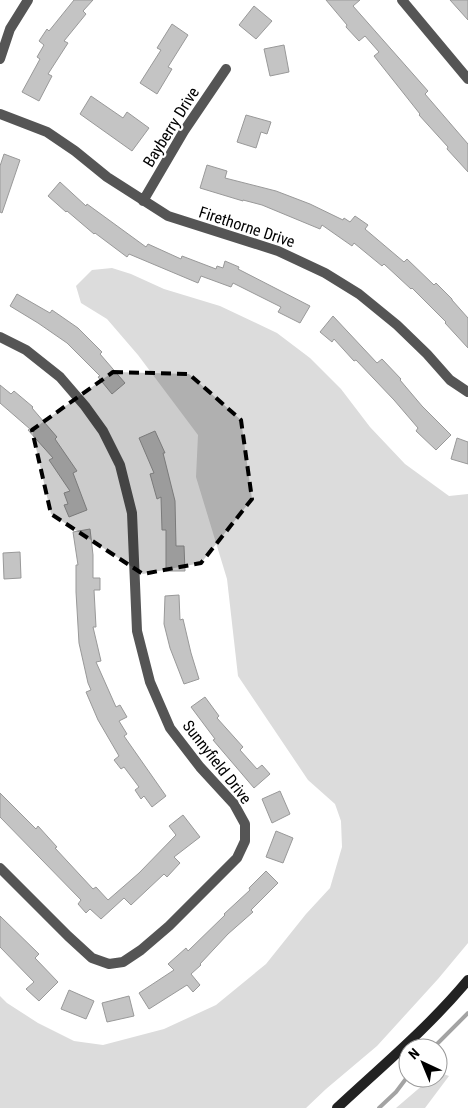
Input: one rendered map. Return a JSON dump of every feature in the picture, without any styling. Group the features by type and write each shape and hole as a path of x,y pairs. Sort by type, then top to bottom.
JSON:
{"main road":[{"path":"336,1108 417,1033 468,980"}],"street":[{"path":"0,59 10,29 28,0"},
{"path":"402,0 468,79"},
{"name":"Bayberry Drive","path":"143,201 184,131 226,70"},
{"name":"Firethorne Drive","path":"0,114 46,132 75,150 107,177 168,216 278,251 325,273 359,294 397,325 450,380 468,392"},
{"name":"Sunnyfield Drive","path":"0,337 26,350 60,377 103,431 120,465 132,513 137,631 150,682 170,728 200,767 234,804 245,824 245,842 236,858 169,926 141,950 123,962 109,964 92,958 0,868"}],"highlighted area":[{"path":"113,372 189,374 241,420 252,499 201,563 143,574 51,514 32,430"}],"shaded area":[{"path":"112,268 131,274 164,289 220,306 277,333 310,358 341,389 370,427 405,464 449,496 468,494 468,943 377,1046 306,1108 0,1108 0,996 7,1003 38,1023 74,1041 103,1045 164,1029 216,1005 266,964 306,914 330,888 342,847 341,821 335,804 308,780 238,676 227,579 196,477 198,435 138,355 107,319 81,303 76,286 92,270"},
{"path":"419,1088 440,1088 425,1108 396,1108"}],"building":[{"path":"74,0 93,0 83,11 86,14 64,41 68,43 48,74 52,76 39,101 22,92 40,59 37,57 44,45 39,41 47,29 49,31"},
{"path":"326,0 360,0 353,6 428,91 425,94 468,144 468,172 419,115 374,56 379,52 365,36 359,41"},
{"path":"450,0 468,0 468,20"},
{"path":"254,6 272,21 256,39 239,25"},
{"path":"172,24 188,35 168,67 172,69 157,94 140,83 161,50 157,48"},
{"path":"284,45 289,72 270,76 264,49"},
{"path":"91,96 123,118 127,112 149,128 132,151 80,114"},
{"path":"246,115 271,122 267,134 261,132 256,148 237,142"},
{"path":"4,154 20,160 2,213 0,212 0,166"},
{"path":"207,165 227,171 225,178 276,191 310,204 343,220 344,218 350,222 355,216 368,225 365,229 404,262 407,259 434,285 436,283 468,318 468,348 446,322 412,288 384,264 382,266 354,243 352,246 322,225 320,229 262,205 200,188"},
{"path":"60,182 86,206 87,204 146,247 148,244 181,259 182,256 216,269 217,266 223,268 225,261 310,306 300,323 278,312 281,307 233,283 231,287 201,276 198,283 129,254 127,257 94,234 48,196"},
{"path":"17,294 50,313 52,310 78,328 102,352 100,354 125,383 112,394 98,377 100,376 67,343 10,306"},
{"path":"333,316 377,363 382,359 401,379 422,406 451,435 436,450 416,431 418,428 356,360 354,361 334,339 332,342 320,332"},
{"path":"0,385 11,394 14,391 33,407 57,437 55,439 77,471 73,473 87,510 69,517 64,505 68,504 64,493 70,491 49,460 53,458 28,430 30,429 0,403"},
{"path":"155,431 165,453 163,453 175,501 176,546 184,546 185,571 166,571 166,530 162,530 161,497 157,499 150,474 154,473 139,438"},
{"path":"457,438 468,442 468,464 451,459"},
{"path":"90,529 93,578 100,578 100,590 94,590 96,627 93,627 101,661 96,662 116,707 120,705 127,717 119,721 127,734 124,736 166,796 152,807 144,796 141,799 135,790 139,787 124,767 121,769 114,760 119,756 98,720 86,692 91,690 79,643 76,592 76,565 78,565 73,532"},
{"path":"20,552 21,578 4,579 3,553"},
{"path":"179,595 180,620 183,619 199,679 184,684 170,648 164,624 165,596"},
{"path":"205,697 219,716 217,718 243,747 240,750 257,769 262,765 270,774 254,788 213,740 215,739 191,707"},
{"path":"280,791 290,814 272,823 262,799"},
{"path":"0,793 36,829 38,826 57,847 55,848 93,889 96,887 108,900 139,873 176,835 169,826 183,815 200,837 174,857 180,863 167,877 164,874 131,905 124,898 101,919 90,909 86,913 78,904 81,900 0,817"},
{"path":"276,831 293,838 283,863 266,857"},
{"path":"266,871 278,883 251,910 253,912 228,934 191,974 200,985 193,992 187,985 149,1009 139,993 174,970 168,964 186,948 188,951 250,890 249,888"},
{"path":"0,916 39,954 35,958 58,982 39,1001 26,989 34,982 0,947"},
{"path":"69,990 94,1001 86,1019 61,1009"},
{"path":"129,996 134,1016 107,1022 102,1003"}],"waterway":[{"path":"443,1038 468,1013"},
{"path":"379,1108 399,1088"}]}
